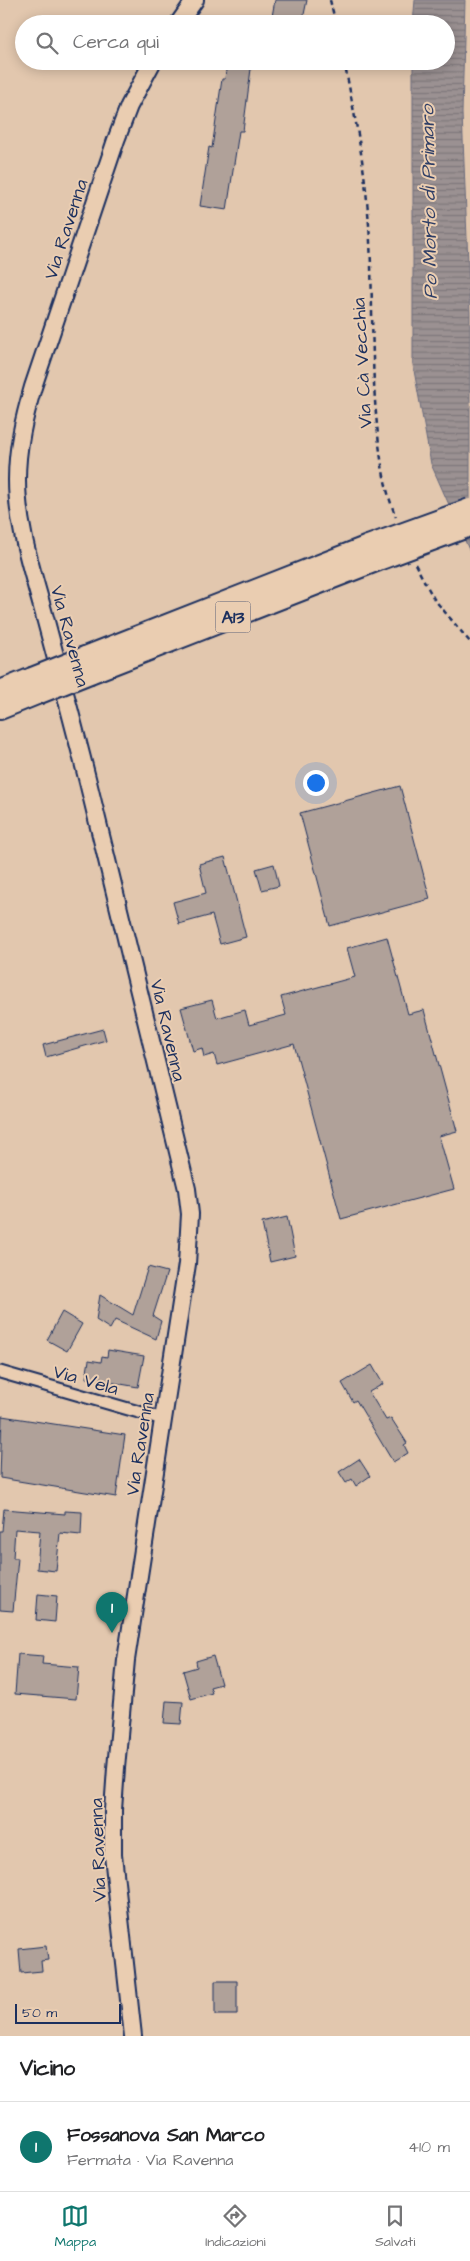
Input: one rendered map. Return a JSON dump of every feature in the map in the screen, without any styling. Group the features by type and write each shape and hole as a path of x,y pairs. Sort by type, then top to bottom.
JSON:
{"highway":[{"name":"A13","path":"1,703 34,686 372,553 470,509"},
{"name":"A13","path":"372,553 470,526"}],"main road":[{"path":"184,15 195,0"},
{"name":"Via Ravenna","path":"134,2036 116,1885 113,1810 126,1660 189,1247 190,1214 187,1190 74,724 28,554 22,525 17,482 18,449 33,386 116,140 129,106 148,70"}],"street":[{"name":"Via Vela","path":"0,1372 163,1419"}],"path":[{"path":"330,0 334,15"},
{"name":"Via Cà Vecchia","path":"346,70 359,134 368,212 374,398 380,458 390,504 398,522"},
{"path":"413,558 434,599 470,642"}],"water":[{"name":"Po Morto di Primaro","path":"415,0 465,0 462,113 470,314 470,552 431,464 413,365 413,70 455,70 455,15 414,15"}],"building":[{"path":"275,0 307,0 304,15 272,15"},
{"path":"226,70 251,70 243,131 239,131 227,210 200,206 209,147 212,148 222,79 225,79"},
{"path":"400,786 430,899 330,926 300,813"},
{"path":"225,857 246,937 220,944 212,915 179,924 173,902 206,893 199,864"},
{"path":"274,864 279,886 262,890 256,869"},
{"path":"387,937 408,1014 424,1010 457,1131 439,1136 454,1189 341,1219 294,1044 217,1065 214,1054 204,1057 202,1048 193,1051 181,1008 212,1000 217,1018 245,1010 249,1025 286,1015 281,997 355,977 347,948"},
{"path":"103,1029 106,1040 46,1057 43,1045"},
{"path":"287,1217 295,1256 270,1262 262,1223"},
{"path":"148,1267 167,1272 153,1316 161,1321 156,1339 115,1320 110,1329 96,1320 100,1295 133,1315"},
{"path":"62,1312 82,1324 67,1351 47,1340"},
{"path":"108,1350 144,1356 138,1387 86,1378 89,1360 101,1362 102,1356 107,1357"},
{"path":"372,1365 383,1384 369,1392 386,1420 391,1418 407,1443 404,1445 408,1453 393,1462 356,1400 353,1402 342,1383"},
{"path":"2,1416 125,1435 116,1497 0,1478"},
{"path":"359,1459 370,1476 356,1486 352,1479 346,1483 339,1472"},
{"path":"4,1509 65,1514 65,1511 82,1512 81,1535 60,1533 56,1571 37,1569 40,1531 15,1529 13,1558 18,1558 13,1611 0,1610 0,1531 2,1531"},
{"path":"38,1594 57,1596 55,1622 36,1620"},
{"path":"18,1654 43,1656 42,1664 79,1667 76,1699 15,1694"},
{"path":"213,1656 221,1684 210,1687 212,1693 191,1699 183,1671 197,1667 196,1661"},
{"path":"166,1701 183,1702 181,1724 164,1723"},
{"path":"46,1946 48,1960 41,1961 42,1971 21,1973 19,1949"},
{"path":"215,1981 237,1981 237,2015 215,2015"}],"place":[{"name":"Fossanova San Marco","path":"112,1633"}]}
